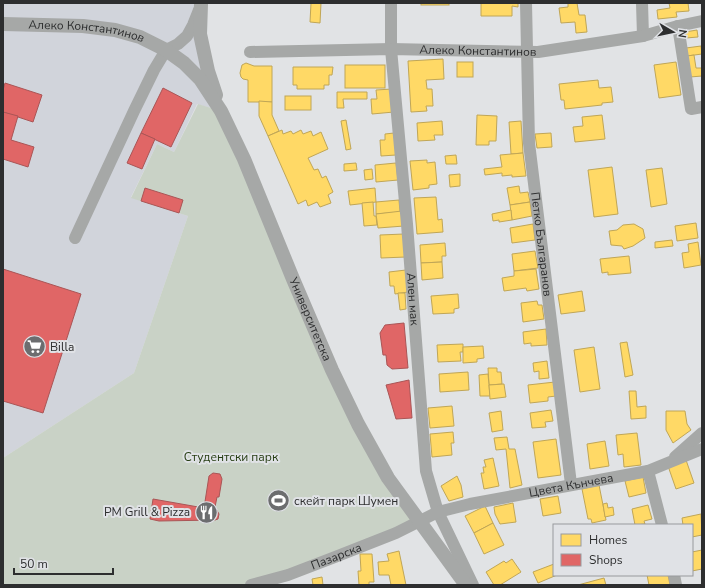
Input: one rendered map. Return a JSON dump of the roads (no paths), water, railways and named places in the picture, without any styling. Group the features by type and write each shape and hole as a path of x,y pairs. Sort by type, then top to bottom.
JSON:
{"street":[{"name":"Ален мак","path":"391,3 391,49 407,224 426,472 438,512 473,585"},
{"name":"Петко Българанов","path":"526,3 529,143 571,484"},
{"path":"642,3 643,36"},
{"path":"75,238 154,70 166,50 178,44 187,36 201,4"},
{"path":"201,4 200,34 208,71 221,111"},
{"name":"Алеко Константинов","path":"250,52 391,49 538,52 643,36 702,21"},
{"name":"Алеко Константинов","path":"3,24 83,26 114,30 140,37 166,50"},
{"path":"678,26 691,109 702,107"},
{"name":"Университетска","path":"166,50 184,63 200,79 221,111 244,159 329,363 358,424 388,478 466,585"},
{"path":"670,462 702,432"},
{"name":"Цвета Кънчева","path":"419,522 438,512 470,504 571,484 648,471 702,449"},
{"path":"648,471 662,524"},
{"name":"Пазарска","path":"251,585 288,575 396,533 419,522"}],"place":[{"name":"Billa","path":"34,347"},
{"name":"скейт парк Шумен","path":"278,501"},
{"name":"PM Grill & Pizza","path":"206,512"}],"park label":[{"name":"Студентски парк","path":"231,457"}]}
